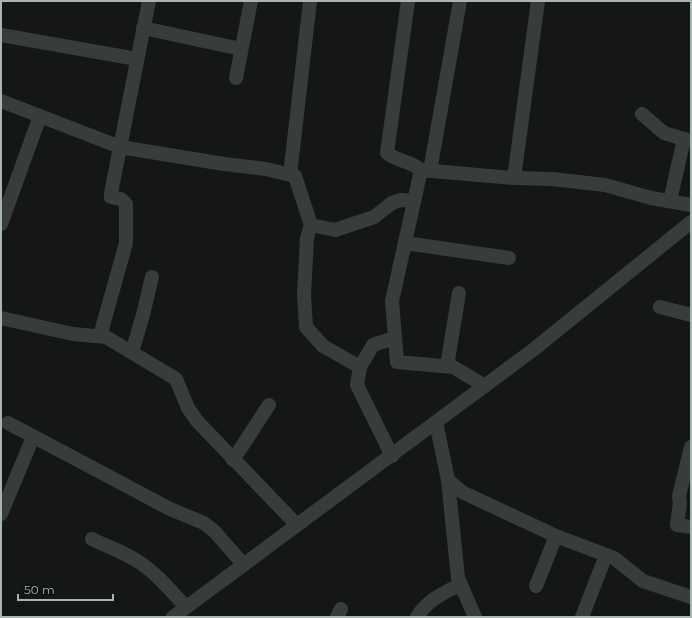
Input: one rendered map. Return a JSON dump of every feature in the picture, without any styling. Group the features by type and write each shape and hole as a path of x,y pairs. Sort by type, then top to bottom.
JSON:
{"street":[{"path":"100,336 126,243 126,204 121,199 111,196 111,193 148,1"},
{"path":"236,78 251,1"},
{"path":"408,1 387,153 392,157 414,164 425,170 514,178 552,179 605,185 691,205"},
{"path":"460,1 425,170 414,201 392,301 394,338 397,362 453,366 485,386"},
{"path":"514,178 538,1"},
{"path":"290,175 307,2"},
{"path":"143,28 241,49"},
{"path":"1,35 137,60"},
{"path":"1,101 120,147 224,164 266,169 295,176 311,225 307,238 304,294 306,327 323,346 360,367"},
{"path":"642,114 664,133 688,140 670,201"},
{"path":"1,224 40,116"},
{"path":"311,225 335,230 374,217 392,203 401,200 414,201"},
{"path":"174,617 533,350 691,222"},
{"path":"405,243 509,258"},
{"path":"132,352 152,277"},
{"path":"447,366 459,293"},
{"path":"660,307 691,315"},
{"path":"1,318 73,334 106,336 176,379 188,408 197,421 233,460 298,525"},
{"path":"392,456 357,385 360,367 373,345 394,338"},
{"path":"233,460 269,405"},
{"path":"436,422 448,480 458,578 475,617"},
{"path":"8,423 170,509 204,523 215,532 244,565"},
{"path":"1,514 33,437"},
{"path":"691,447 679,496 680,503 677,525 691,527"},
{"path":"448,480 462,492 556,536 614,558 643,581 691,597"},
{"path":"536,586 556,536"},
{"path":"92,540 134,559 156,574 186,608"},
{"path":"582,617 606,555"},
{"path":"417,617 423,607 461,584"}]}
